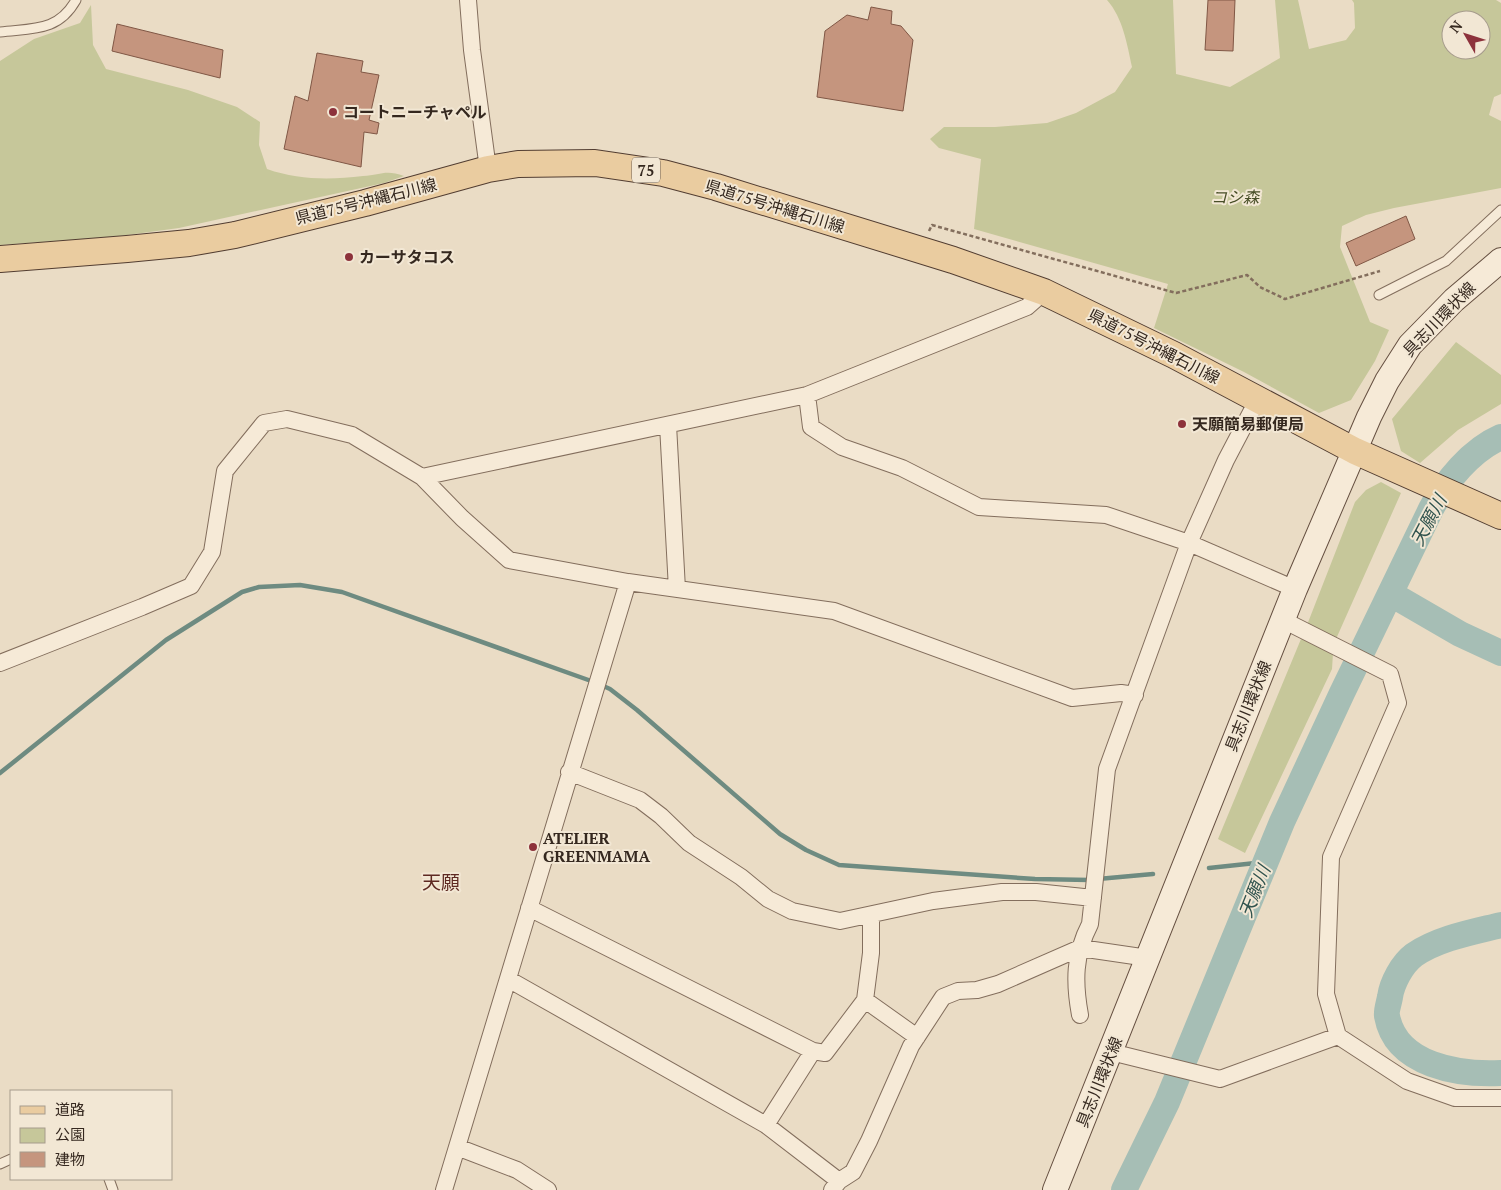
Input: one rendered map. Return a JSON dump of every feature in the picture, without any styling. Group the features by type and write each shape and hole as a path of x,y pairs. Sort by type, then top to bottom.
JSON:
{"main road":[{"name":"県道75号沖縄石川線","path":"0,259 136,248 235,235 488,169 518,164 570,163 619,166 663,172 920,250 1044,292 1174,355 1355,451 1491,511"},
{"name":"具志川環状線","path":"1055,1190 1295,589 1387,381 1410,345 1454,300 1501,260"}],"street":[{"path":"468,0 472,50 488,169"},
{"path":"422,477 808,395 1027,307 1044,292"},
{"path":"808,395 812,427 842,447 902,468 979,507 1106,514 1189,543 1295,589"},
{"path":"1080,1015 1075,985 1080,948 1090,924 1107,768 1189,543 1226,460 1258,400"},
{"path":"0,663 191,586 212,552 225,472 264,423 287,419 352,435 422,477 462,518 508,560 628,582 834,611 1072,698 1121,693 1135,695"},
{"path":"668,425 677,589"},
{"path":"444,1190 628,582"},
{"path":"1283,620 1390,674 1398,703 1331,857 1326,994 1338,1036 1407,1081 1455,1098 1501,1098"},
{"path":"569,772 640,800 661,816 689,843 741,877 768,899 792,911 840,921 871,916 933,901 1002,892 1036,892 1093,898"},
{"path":"529,908 813,1051 825,1053 865,1000 871,953 871,916"},
{"path":"508,979 766,1125 835,1185 853,1172 917,1037 943,997 958,991 977,990 998,984 1080,948 1148,958"},
{"path":"865,1000 917,1037"},
{"path":"1111,1052 1220,1079 1338,1036"},
{"path":"766,1125 813,1051"},
{"path":"457,1147 517,1170 548,1190"}],"lane":[{"path":"0,32 48,26 68,14 76,0"},
{"path":"1379,295 1446,261 1501,210"}],"path":[{"path":"920,250 932,225 1176,293 1247,275 1260,287 1285,299 1380,271"}],"green space":[{"name":"コシ森","path":"1107,0 1173,0 1176,74 1230,87 1280,58 1275,0 1298,0 1309,49 1346,40 1355,28 1354,3 1352,0 1496,0 1501,3 1501,94 1494,97 1489,115 1501,121 1501,188 1394,208 1366,215 1342,226 1340,247 1370,322 1389,330 1375,361 1351,400 1319,413 1244,372 1154,328 1168,284 974,229 981,159 939,148 930,139 944,127 995,127 1047,123 1076,113 1115,92 1132,67 1124,32 1117,15"},
{"path":"91,5 93,45 106,69 188,90 237,107 260,122 259,145 267,169 279,173 314,178 388,173 404,176 384,183 179,228 112,237 0,245 0,61 34,39 80,23"},
{"path":"1456,342 1501,375 1501,404 1458,430 1420,463 1401,451 1392,419"},
{"path":"1381,482 1401,493 1336,639 1307,625 1355,502 1366,490"},
{"path":"1301,639 1333,653 1332,669 1245,853 1218,839"}],"building":[{"path":"1208,0 1235,0 1233,51 1205,50"},
{"path":"871,7 892,11 891,24 901,26 913,40 903,111 817,97 825,31 847,15 868,20"},
{"path":"117,24 223,50 220,78 112,51"},
{"path":"317,53 363,61 361,72 379,75 369,120 379,123 377,134 364,132 361,167 284,149 295,96 308,101"},
{"path":"1406,216 1415,239 1356,266 1346,243"}],"waterway":[{"name":"天願川","path":"1124,1190 1167,1102 1282,822 1431,509 1460,467 1480,450 1501,437"},
{"path":"0,773 166,640 242,592 259,587 300,585 342,592 594,682"},
{"name":"天願川","path":"1391,594 1460,634 1501,653"},
{"path":"601,685 610,689 637,710 780,834 806,850 839,865 1035,879 1090,880"},
{"path":"1209,868 1265,862"},
{"path":"1098,879 1153,874"},
{"name":"天願川","path":"1501,925 1445,940 1414,955 1405,963 1395,980 1387,1009 1387,1016 1393,1033 1403,1046 1416,1057 1449,1069 1467,1072 1501,1073"}],"place":[{"name":"コートニーチャペル","path":"333,112"},
{"name":"カーサタコス","path":"349,257"},
{"name":"天願簡易郵便局","path":"1182,424"},
{"name":"ATELIER GREENMAMA","path":"533,847"}],"district":[{"name":"天願","path":"441,881"}]}
